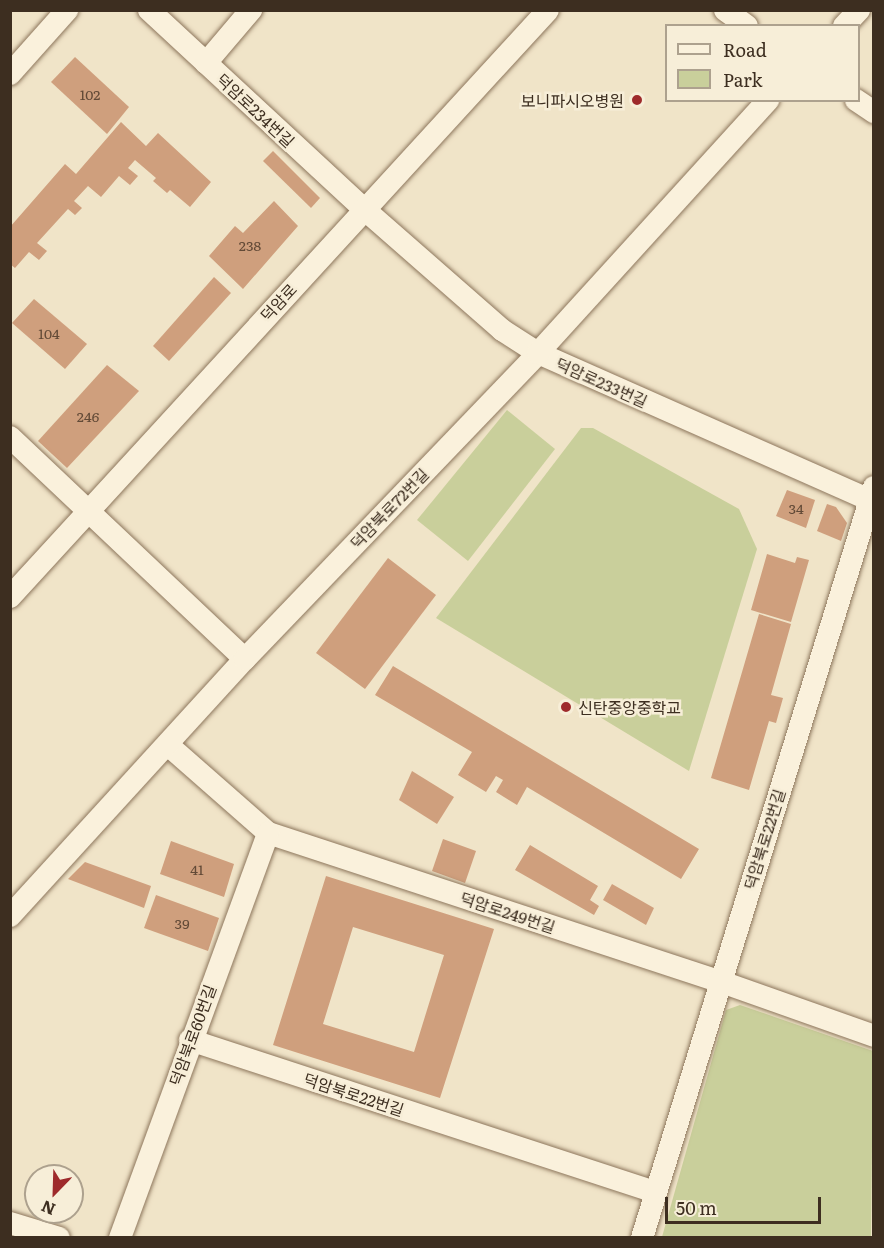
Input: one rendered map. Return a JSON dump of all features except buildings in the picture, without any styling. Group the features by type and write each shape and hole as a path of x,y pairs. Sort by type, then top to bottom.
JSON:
{"street":[{"path":"10,74 67,10"},
{"name":"덕암로234번길","path":"149,10 364,209"},
{"path":"206,63 251,10"},
{"name":"덕암로","path":"10,597 548,10"},
{"path":"726,10 744,24"},
{"path":"846,24 859,10"},
{"name":"덕암북로72번길","path":"10,916 245,659 538,353 766,102"},
{"path":"859,102 873,112"},
{"name":"덕암로233번길","path":"364,209 502,330 538,353 872,496"},
{"path":"10,437 245,659"},
{"name":"덕암북로22번길","path":"642,1238 719,981 872,496"},
{"name":"덕암로249번길","path":"168,745 267,833 719,981 873,1036"},
{"name":"덕암북로60번길","path":"120,1238 267,833"},
{"name":"덕암북로22번길","path":"190,1040 655,1191"},
{"path":"10,1223 59,1238"}],"green space":[{"path":"507,410 555,449 468,561 417,520"},
{"path":"581,428 593,428 739,509 757,549 689,771 436,618"},
{"path":"740,1005 873,1051 871,1237 662,1237 726,1010"}],"place":[{"name":"보니파시오병원","path":"637,100"},
{"name":"신탄중앙중학교","path":"566,707"}]}
